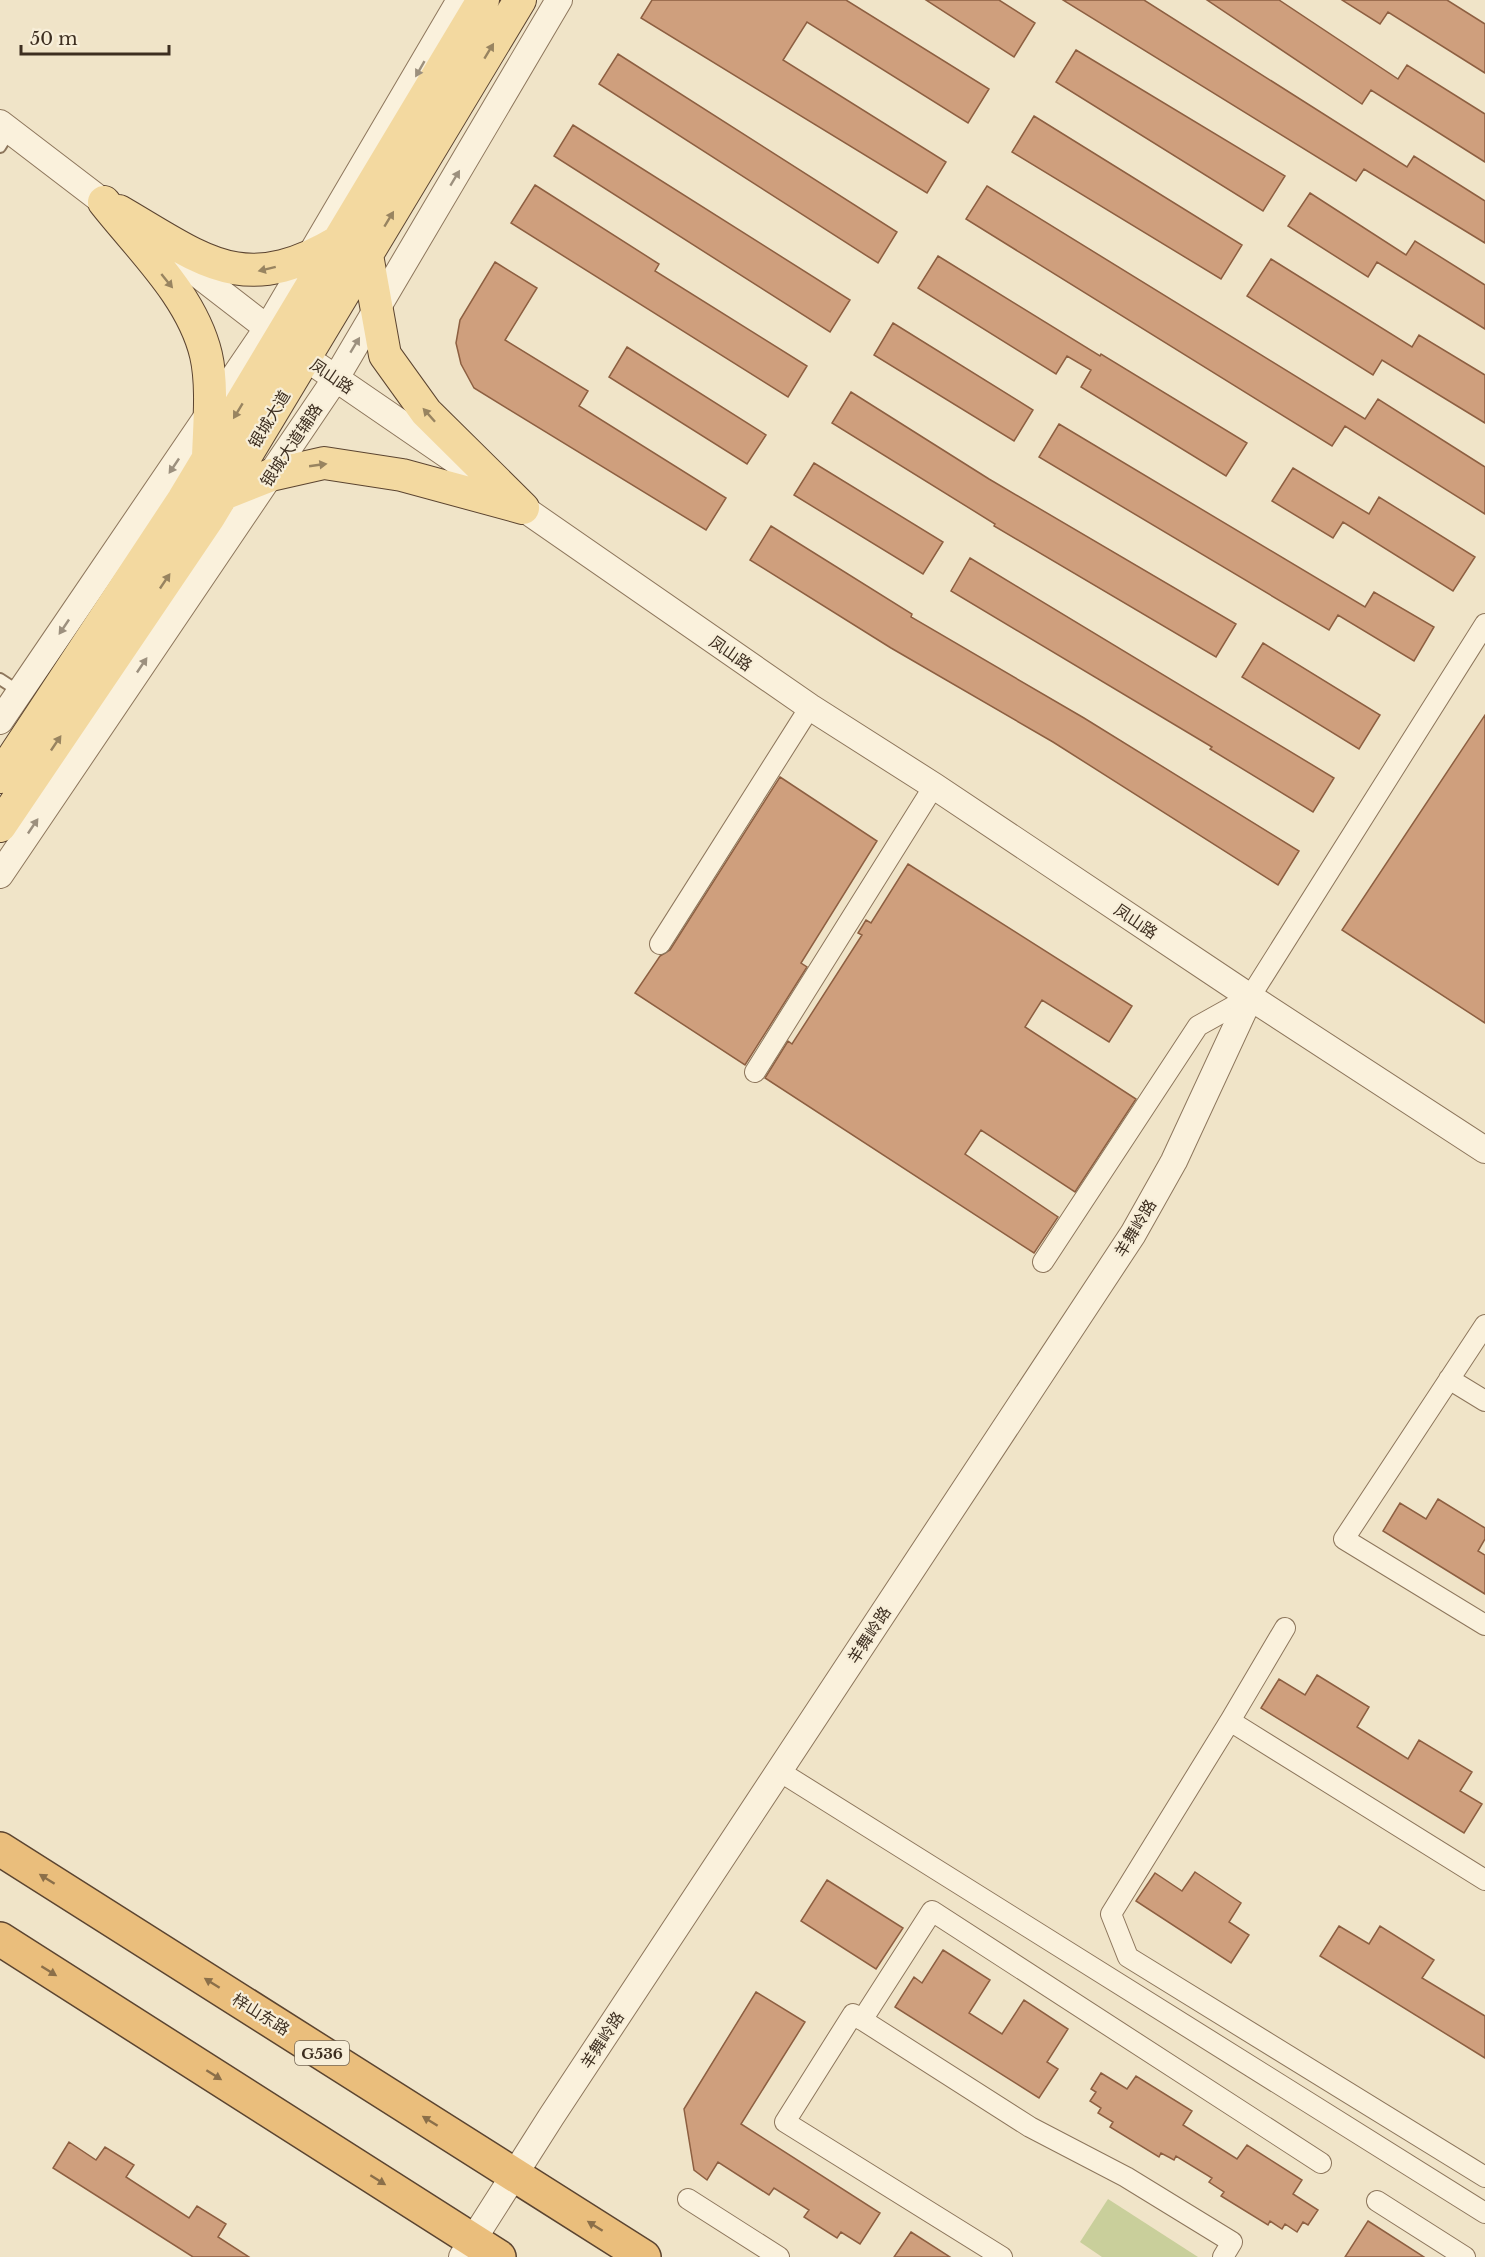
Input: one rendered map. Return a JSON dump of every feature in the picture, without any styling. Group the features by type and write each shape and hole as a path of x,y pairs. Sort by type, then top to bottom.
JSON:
{"highway":[{"name":"梓山东路","path":"0,1849 644,2257"},
{"path":"0,1939 478,2252"}],"main road":[{"name":"银城大道","path":"0,777 36,703 207,461 275,332 340,240 483,0"},
{"name":"银城大道","path":"0,826 223,494 520,0"},
{"path":"104,202 208,263 255,272 308,259 340,240"},
{"path":"104,202 185,303 206,355 209,414 207,461"},
{"path":"368,255 385,356 426,412 523,508"},
{"path":"223,494 271,475 324,463 402,475 523,508"}],"street":[{"path":"0,721 209,414 275,332 308,259 460,0"},
{"name":"银城大道辅路","path":"0,875 336,378 559,0"},
{"name":"凤山路","path":"3,134 104,202 306,358 810,707 934,786 1250,997 1485,1150"},
{"path":"1043,1262 1198,1026 1250,997 1485,624"},
{"path":"660,944 810,707"},
{"path":"755,1072 934,786"},
{"name":"羊舞岭路","path":"478,2252 514,2175 1133,1234 1174,1161 1250,997"},
{"path":"1485,1325 1344,1539 1485,1625"},
{"path":"1449,1379 1485,1401"},
{"path":"1285,1628 1111,1914 1128,1957 1485,2177"},
{"path":"1230,1721 1485,1880"},
{"path":"780,1771 1485,2213"},
{"path":"862,2020 932,1911 1321,2163"},
{"path":"1002,2257 785,2122 853,2014 1030,2127 1126,2177 1232,2242 1223,2257"},
{"path":"688,2199 779,2257"},
{"path":"1377,2201 1465,2257"}],"lane":[{"path":"0,679 36,703"}],"green space":[{"path":"1108,2199 1198,2257 1102,2257 1080,2242"}],"building":[{"path":"652,0 846,0 989,89 968,123 807,22 783,60 946,162 927,193 641,18"},
{"path":"926,0 999,0 1035,23 1014,57"},
{"path":"1063,0 1144,0 1407,167 1414,156 1485,201 1485,243 1364,169 1356,181"},
{"path":"1207,0 1279,0 1398,79 1407,65 1485,114 1485,162 1371,90 1362,104"},
{"path":"1342,0 1447,0 1485,24 1485,73 1388,12 1380,24"},
{"path":"1076,50 1285,176 1263,211 1056,82"},
{"path":"618,54 897,232 878,263 599,84"},
{"path":"1034,116 1242,245 1221,279 1012,152"},
{"path":"573,125 850,300 830,332 554,156"},
{"path":"535,185 659,264 655,271 807,366 788,397 511,223"},
{"path":"987,186 1365,419 1378,399 1485,467 1485,514 1345,426 1332,446 966,219"},
{"path":"1310,193 1406,255 1415,241 1485,285 1485,329 1377,262 1368,277 1288,226"},
{"path":"938,256 1247,443 1226,476 1081,387 1091,370 1067,356 1056,374 918,288"},
{"path":"1271,259 1412,347 1419,335 1485,375 1485,423 1382,360 1373,375 1247,296"},
{"path":"495,262 537,288 505,340 588,391 579,406 726,498 706,530 474,388 461,364 456,343 460,320"},
{"path":"893,323 1033,410 1014,441 874,355"},
{"path":"627,347 766,435 747,464 609,377"},
{"path":"851,392 989,479 1236,624 1216,657 994,526 995,524 832,423"},
{"path":"1059,424 1365,607 1374,592 1434,627 1414,661 1338,615 1329,630 1039,457"},
{"path":"814,463 943,542 923,574 794,495"},
{"path":"1293,468 1369,514 1379,497 1475,557 1453,591 1343,522 1333,538 1272,501"},
{"path":"771,526 912,614 911,617 1084,718 1299,851 1278,885 1053,742 891,648 750,560"},
{"path":"970,558 1334,778 1313,812 1210,749 1212,747 951,591"},
{"path":"1263,643 1380,715 1359,749 1242,677"},
{"path":"1485,715 1485,1023 1342,930"},
{"path":"780,777 877,841 801,963 807,967 745,1065 635,993 660,956 670,950"},
{"path":"908,864 1132,1006 1109,1042 1042,1000 1025,1027 1136,1099 1075,1192 981,1130 965,1154 1058,1217 1034,1253 765,1078 788,1041 792,1044 862,935 858,933 866,920 871,923"},
{"path":"1438,1499 1485,1528 1485,1539 1478,1551 1485,1555 1485,1594 1383,1531 1400,1503 1426,1519"},
{"path":"1317,1675 1369,1707 1357,1727 1408,1759 1419,1740 1472,1772 1460,1791 1482,1804 1464,1833 1261,1708 1279,1679 1305,1695"},
{"path":"1195,1872 1241,1903 1229,1922 1249,1935 1231,1963 1136,1901 1155,1873 1182,1891"},
{"path":"827,1880 903,1928 876,1969 801,1921"},
{"path":"1339,1926 1369,1944 1380,1926 1434,1960 1422,1978 1485,2016 1485,2058 1320,1956"},
{"path":"943,1950 990,1980 969,2013 1002,2034 1024,2000 1068,2029 1047,2062 1058,2069 1039,2098 895,2007 914,1977 922,1983"},
{"path":"756,1992 805,2022 741,2124 880,2213 860,2244 841,2232 837,2238 804,2217 809,2210 774,2188 769,2195 718,2162 707,2180 694,2170 684,2109"},
{"path":"1101,2073 1127,2089 1136,2076 1192,2111 1183,2125 1237,2159 1247,2145 1302,2180 1293,2194 1318,2210 1308,2225 1303,2222 1297,2232 1285,2224 1282,2229 1270,2221 1268,2225 1221,2196 1224,2192 1209,2182 1212,2178 1176,2156 1174,2160 1161,2153 1159,2157 1110,2127 1113,2122 1098,2113 1101,2108 1090,2101 1096,2092 1091,2089"},
{"path":"69,2142 96,2160 105,2147 134,2165 126,2177 189,2218 197,2206 226,2224 218,2237 249,2257 193,2257 53,2168"},
{"path":"1368,2221 1424,2257 1345,2257"},
{"path":"911,2232 950,2257 894,2257"}]}
